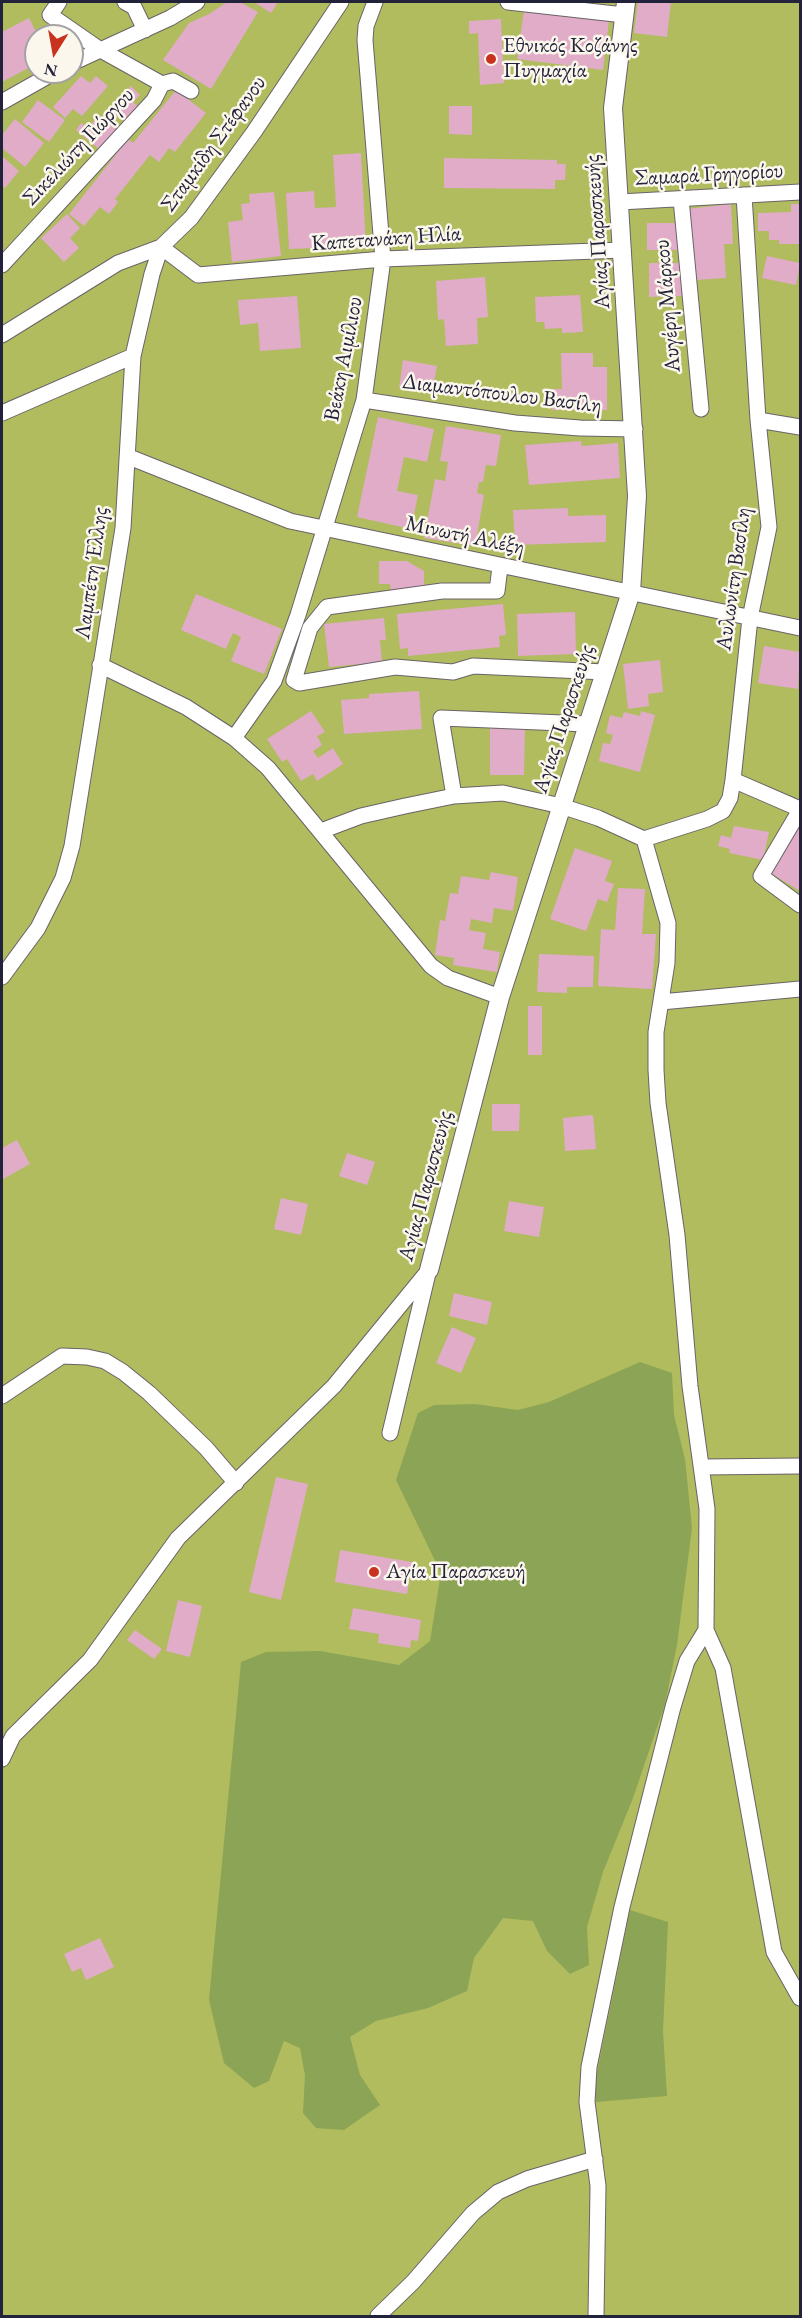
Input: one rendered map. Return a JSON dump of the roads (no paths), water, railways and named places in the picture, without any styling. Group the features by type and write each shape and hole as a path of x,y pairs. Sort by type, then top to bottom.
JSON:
{"street":[{"path":"59,2 50,15 99,49 162,84 173,81 190,91"},
{"path":"84,57 170,18 197,2"},
{"name":"Σταμκίδη Στέφανου","path":"2,335 118,263 161,247 191,218 247,142 341,2"},
{"name":"Βεάκη Αιμίλιου","path":"234,738 274,681 364,400 383,259 365,40 366,26 375,2"},
{"path":"507,2 625,8"},
{"path":"132,3 145,30"},
{"name":"Αγίας Παρασκευής","path":"390,1433 429,1270 500,997 631,592 637,496 614,108 625,8"},
{"path":"2,102 34,84"},
{"name":"Σικελιώτη Γιώργου","path":"2,265 154,100 162,84"},
{"name":"Σαμαρά Γρηγορίου","path":"620,202 801,192"},
{"name":"Αυλωνίτη Βασίλη","path":"644,839 707,819 723,811 730,798 733,780 750,618 769,526 758,420 744,195"},
{"name":"Αυγέρη Μάρκου","path":"681,199 700,409"},
{"name":"Καπετανάκη Ηλία","path":"161,247 198,275 383,259 623,250"},
{"name":"Λαμπέτη Έλλης","path":"161,247 152,274 133,356 129,457 118,571 100,665 186,707 234,738 268,768 431,966 448,978 500,997"},
{"path":"2,413 133,356"},
{"name":"Διαμαντόπουλου Βασίλη","path":"364,400 515,423 580,429 634,429"},
{"path":"758,420 801,427"},
{"name":"Μινωτή Αλέξη","path":"129,457 244,505 290,521 500,567 801,628"},
{"path":"500,567 497,591 442,591 327,607 310,628 294,680 299,683 395,667 453,672 473,666 605,672"},
{"path":"2,977 38,928 63,878 72,846 100,665"},
{"path":"454,796 441,718 587,724"},
{"path":"733,780 801,809 761,876 801,905"},
{"path":"321,831 361,816 454,796 503,793 561,806 620,827 644,839 668,924 668,963 656,1032 658,1103 677,1235 688,1364 702,1467 708,1538 706,1630 723,1668 774,1952 801,1998"},
{"path":"661,1002 801,989"},
{"path":"2,1759 13,1736 90,1660 178,1538 334,1386 429,1270"},
{"path":"2,1396 62,1356 87,1357 105,1361 149,1393 206,1448 236,1483"},
{"path":"702,1467 801,1466"},
{"path":"596,2316 599,2218 587,2084 622,1907 673,1707 687,1660 706,1630"},
{"path":"378,2316 413,2282 473,2213 498,2192 527,2178 595,2159"}],"place":[{"name":"Εθνικός Κοζάνης Πυγμαχία","path":"491,59"},
{"name":"Αγία Παρασκευή","path":"374,1572"}]}
